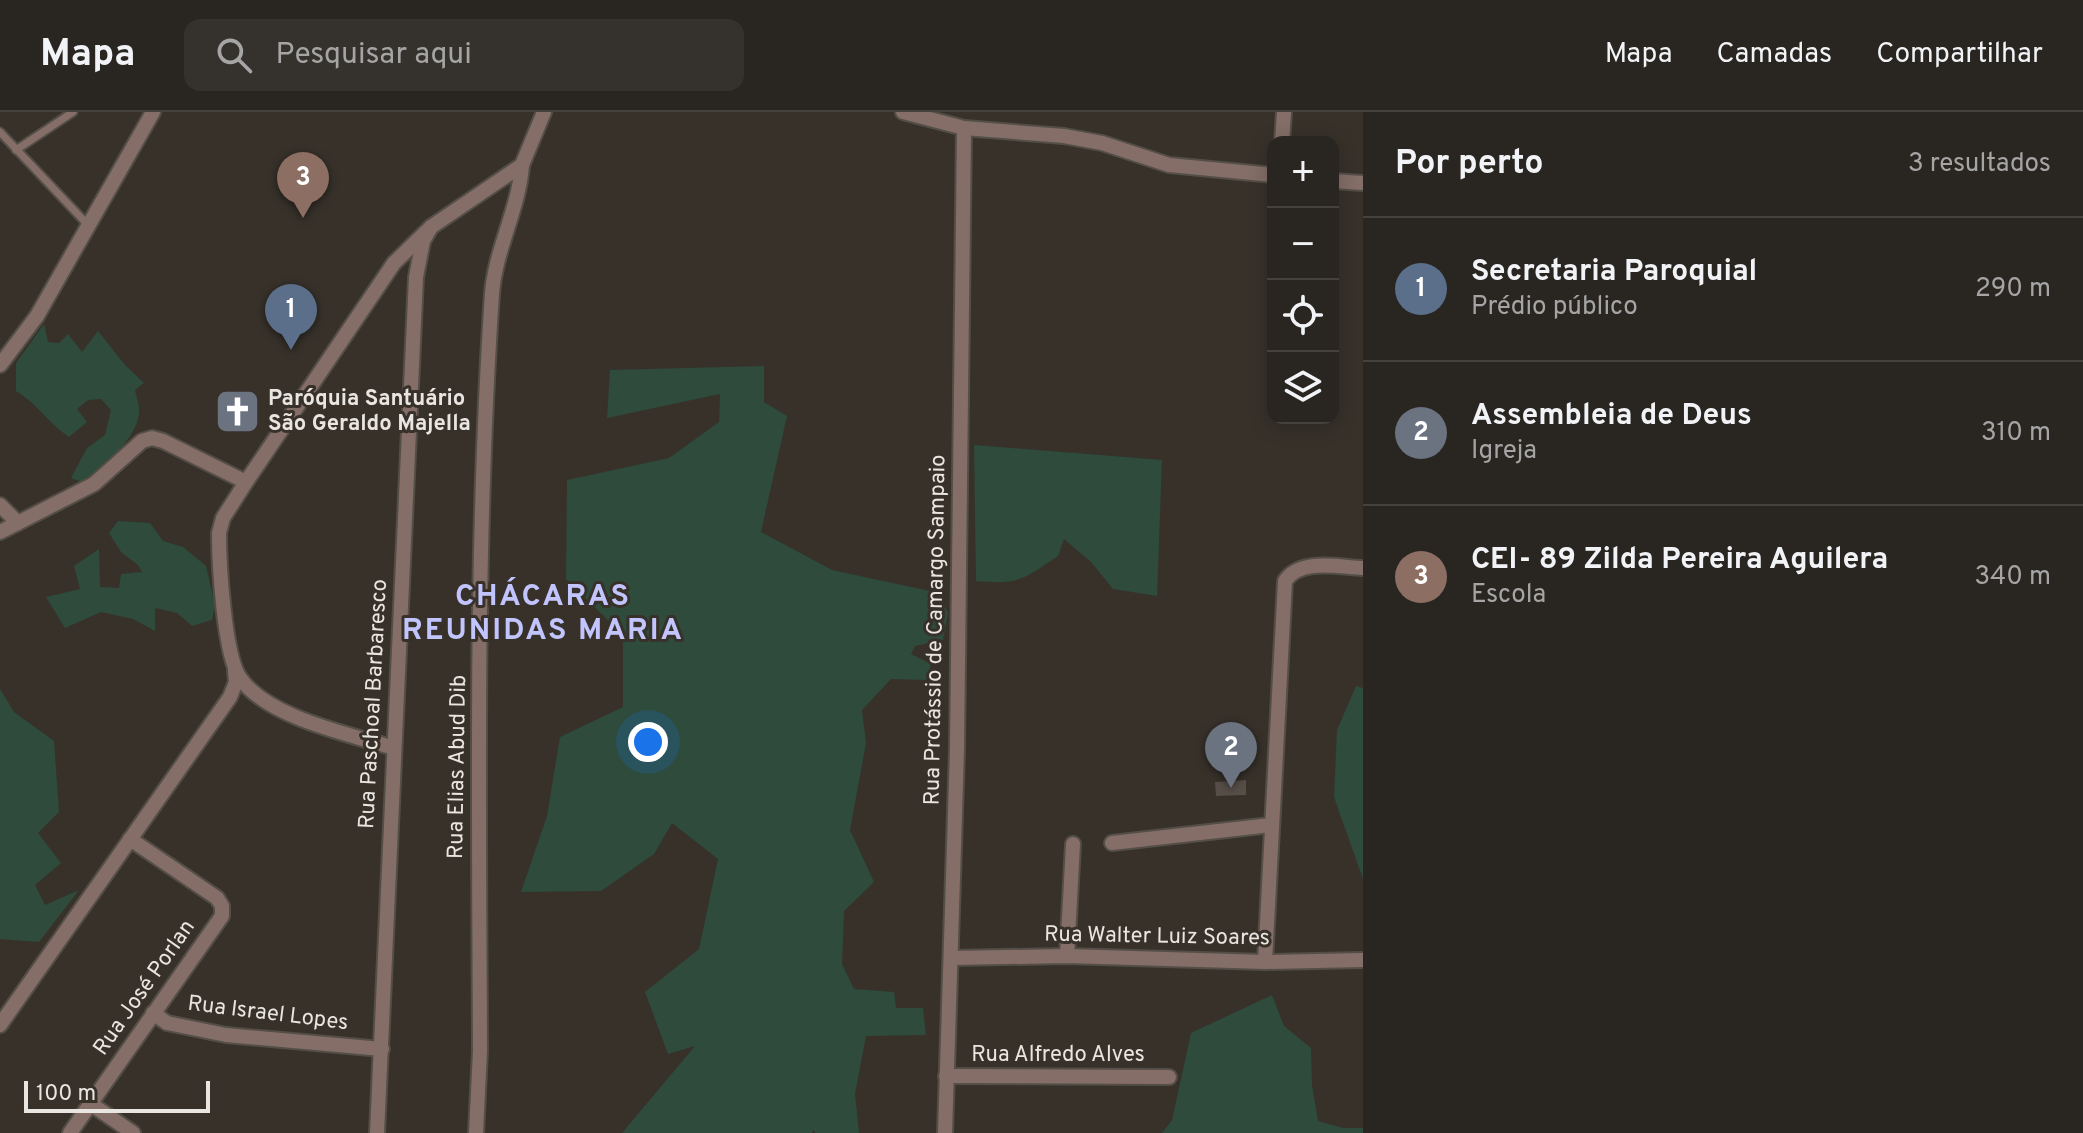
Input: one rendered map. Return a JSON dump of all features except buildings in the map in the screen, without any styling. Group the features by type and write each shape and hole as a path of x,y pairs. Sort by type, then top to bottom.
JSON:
{"street":[{"path":"0,365 37,316 153,112"},
{"name":"Rua Elias Abud Dib","path":"476,1133 480,1051 483,508 492,289 522,165 544,112"},
{"path":"903,112 964,128 1064,136 1102,143 1169,165 1267,174"},
{"path":"1282,136 1284,112"},
{"name":"Rua Protássio de Camargo Sampaio","path":"945,1133 957,777 964,128"},
{"path":"394,748 284,712 243,680 230,651 219,533 223,518 246,482 394,263 431,227 522,165"},
{"path":"1339,181 1363,183"},
{"name":"Rua Paschoal Barbaresco","path":"377,1133 416,277 423,241 431,227"},
{"path":"394,263 407,266 416,277"},
{"path":"0,532 94,484 142,441 152,438 246,482"},
{"path":"0,505 18,523"},
{"path":"1265,962 1285,581 1291,571 1302,567 1363,568"},
{"path":"0,1025 235,687 243,680"},
{"path":"224,706 237,694 243,680"},
{"path":"1112,843 1271,825"},
{"name":"Rua José Porlan","path":"70,1133 222,916 222,906 217,898 130,839"},
{"path":"1067,956 1073,844"},
{"name":"Rua Walter Luiz Soares","path":"951,958 1067,956 1265,962 1363,960"},
{"name":"Rua Israel Lopes","path":"153,1013 167,1023 226,1035 382,1049"},
{"name":"Rua Alfredo Alves","path":"946,1076 1169,1077"},
{"path":"91,1104 133,1133"}],"lane":[{"path":"16,150 73,112"},
{"path":"0,132 88,225"}],"green space":[{"path":"44,324 48,342 59,343 68,334 82,352 98,331 144,383 135,390 139,409 134,430 109,460 82,482 71,478 87,448 105,435 111,410 101,399 88,400 77,409 87,422 69,437 16,391 16,363"},
{"path":"764,366 764,402 787,416 761,532 832,570 939,593 948,613 943,640 915,646 911,654 931,664 926,680 891,679 862,710 866,743 850,830 874,882 844,911 842,964 854,989 894,992 896,1008 923,1008 926,1035 866,1036 855,1094 859,1133 816,1133 813,1130 812,1133 622,1133 695,1046 668,1054 645,992 699,949 718,859 672,823 654,854 601,891 521,892 547,816 560,737 623,707 623,635 566,579 567,480 669,458 719,422 720,394 607,418 610,370"},
{"path":"974,445 1162,460 1157,596 1113,589 1091,562 1064,539 1058,556 1020,579 976,581"},
{"path":"118,521 150,523 163,541 183,547 206,566 215,605 212,620 192,626 177,613 155,608 155,631 133,619 101,612 65,628 46,597 80,589 74,566 99,549 100,587 119,588 121,574 142,572 121,552 109,533"},
{"path":"1356,686 1363,688 1363,879 1334,797 1337,730"},
{"path":"0,689 14,712 54,741 59,812 38,833 61,863 35,885 45,905 79,890 39,942 0,939"},
{"path":"1272,995 1284,1026 1311,1048 1312,1085 1318,1121 1343,1128 1363,1128 1363,1133 1162,1133 1172,1120 1191,1033"}],"place":[{"name":"CEI- 89 Zilda Pereira Aguilera","path":"303,218"},
{"name":"Secretaria Paroquial","path":"291,350"},
{"name":"Paróquia Santuário São Geraldo Majella","path":"237,412"},
{"name":"Assembleia de Deus","path":"1231,788"}],"district":[{"name":"CHÁCARAS REUNIDAS MARIA","path":"543,614"}]}
